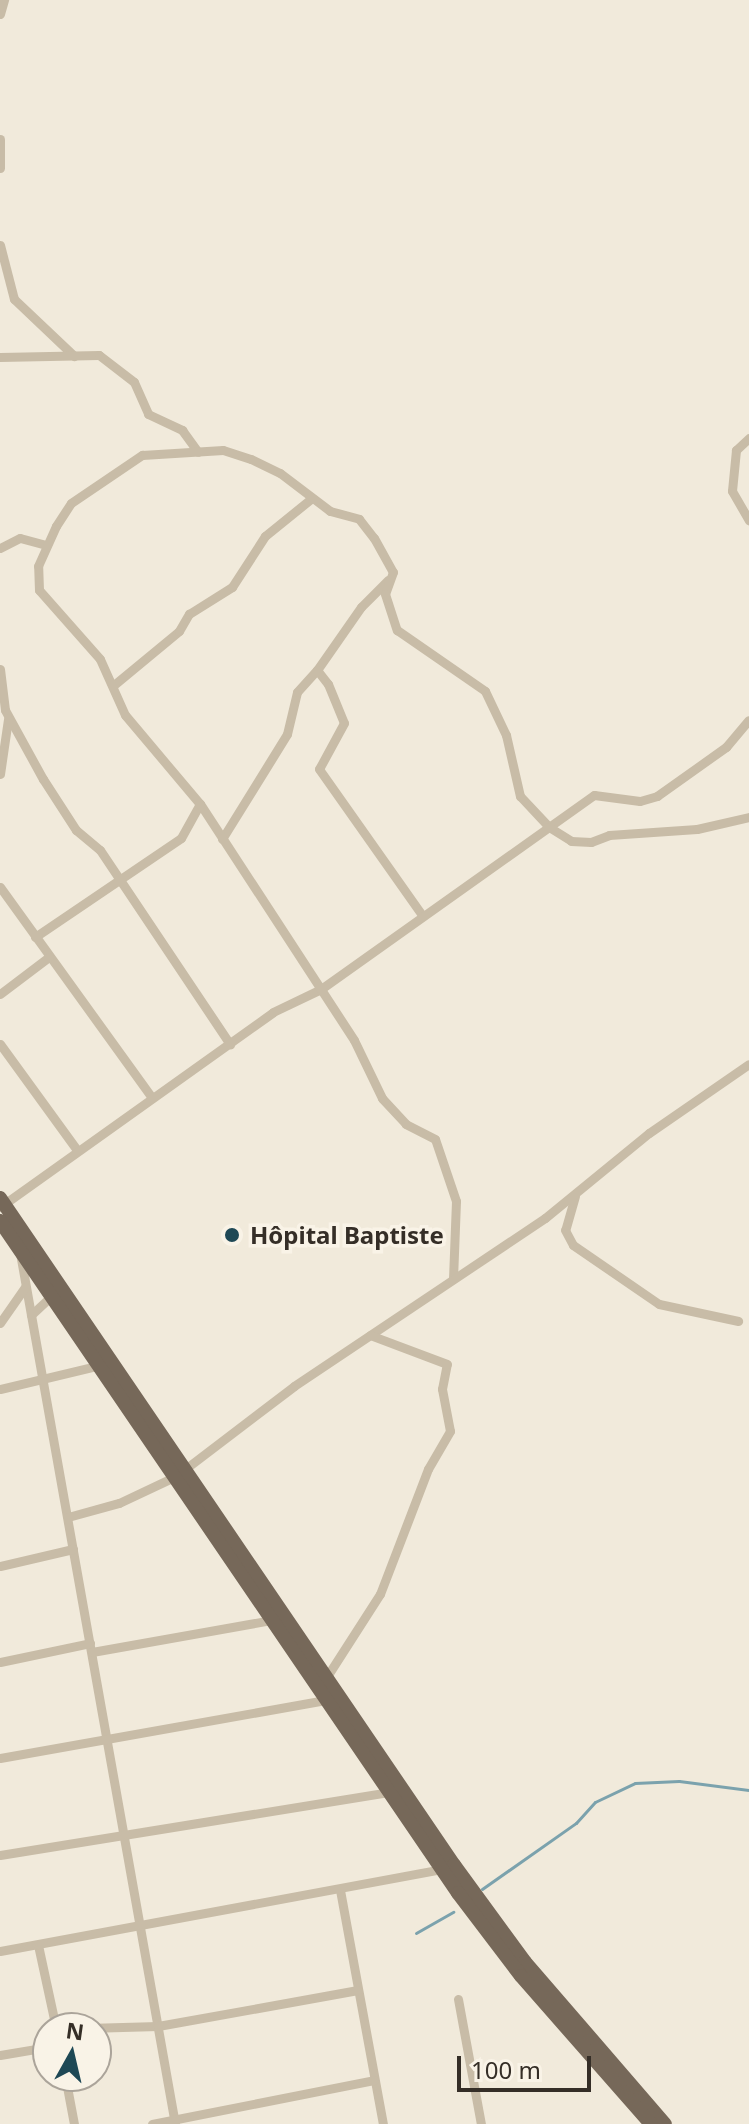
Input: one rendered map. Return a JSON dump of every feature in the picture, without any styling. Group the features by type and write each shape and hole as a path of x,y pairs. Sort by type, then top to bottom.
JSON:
{"main road":[{"path":"1,1203 58,1290 84,1343 180,1472 525,1962 665,2124"},
{"path":"0,1221 88,1326 272,1620 441,1869 521,1976 647,2123"}],"street":[{"path":"0,14 4,0"},
{"path":"0,139 0,168"},
{"path":"0,245 14,299 74,356"},
{"path":"0,357 99,355 111,361 134,382 148,414 182,430 198,452"},
{"path":"749,438 736,450 732,491 749,520"},
{"path":"453,1279 456,1201 444,1177 438,1145 431,1135 401,1120 382,1098 321,989 200,804 125,715 115,684 39,590 36,573 46,545 71,503 142,455 223,450 251,459 330,511 359,519 390,562 386,602 397,630 485,691 506,735 520,796 549,827 571,841 591,842 609,835 697,829 749,817"},
{"path":"115,684 179,631 189,614 232,587 265,536 312,498"},
{"path":"0,548 20,538 46,545"},
{"path":"222,839 287,734 297,692 317,670 361,607 390,578"},
{"path":"0,669 9,740 0,774"},
{"path":"317,670 328,684 344,723 319,769 422,915"},
{"path":"8,715 76,830 100,850 230,1044"},
{"path":"1,1203 273,1012 321,989 594,795 640,801 657,796 726,747 749,720"},
{"path":"35,937 121,882 181,838 200,804"},
{"path":"0,887 152,1098"},
{"path":"0,994 49,957"},
{"path":"0,1044 77,1150"},
{"path":"68,1517 119,1503 180,1472 370,1335 575,1196 649,1133 749,1064"},
{"path":"575,1196 565,1230 573,1245 659,1304 738,1321"},
{"path":"19,1246 174,2122"},
{"path":"0,1323 25,1287"},
{"path":"31,1315 58,1290"},
{"path":"72,1368 88,1326"},
{"path":"326,1678 380,1594 428,1469 450,1431 442,1389 447,1364 370,1335"},
{"path":"0,1389 72,1368 101,1365"},
{"path":"0,1566 73,1549"},
{"path":"0,1662 272,1620"},
{"path":"0,1758 327,1700"},
{"path":"0,1855 387,1792"},
{"path":"0,1951 441,1869"},
{"path":"340,1890 383,2124"},
{"path":"38,1945 53,2012"},
{"path":"112,2027 158,2026 358,1990"},
{"path":"458,1999 481,2124"},
{"path":"0,2055 32,2050"},
{"path":"152,2124 374,2080"},
{"path":"68,2092 74,2124"}],"waterway":[{"path":"482,1889 576,1823 595,1802 635,1783 679,1781 749,1790"},
{"path":"416,1933 453,1912"}],"place":[{"name":"Hôpital Baptiste","path":"232,1235"}]}
